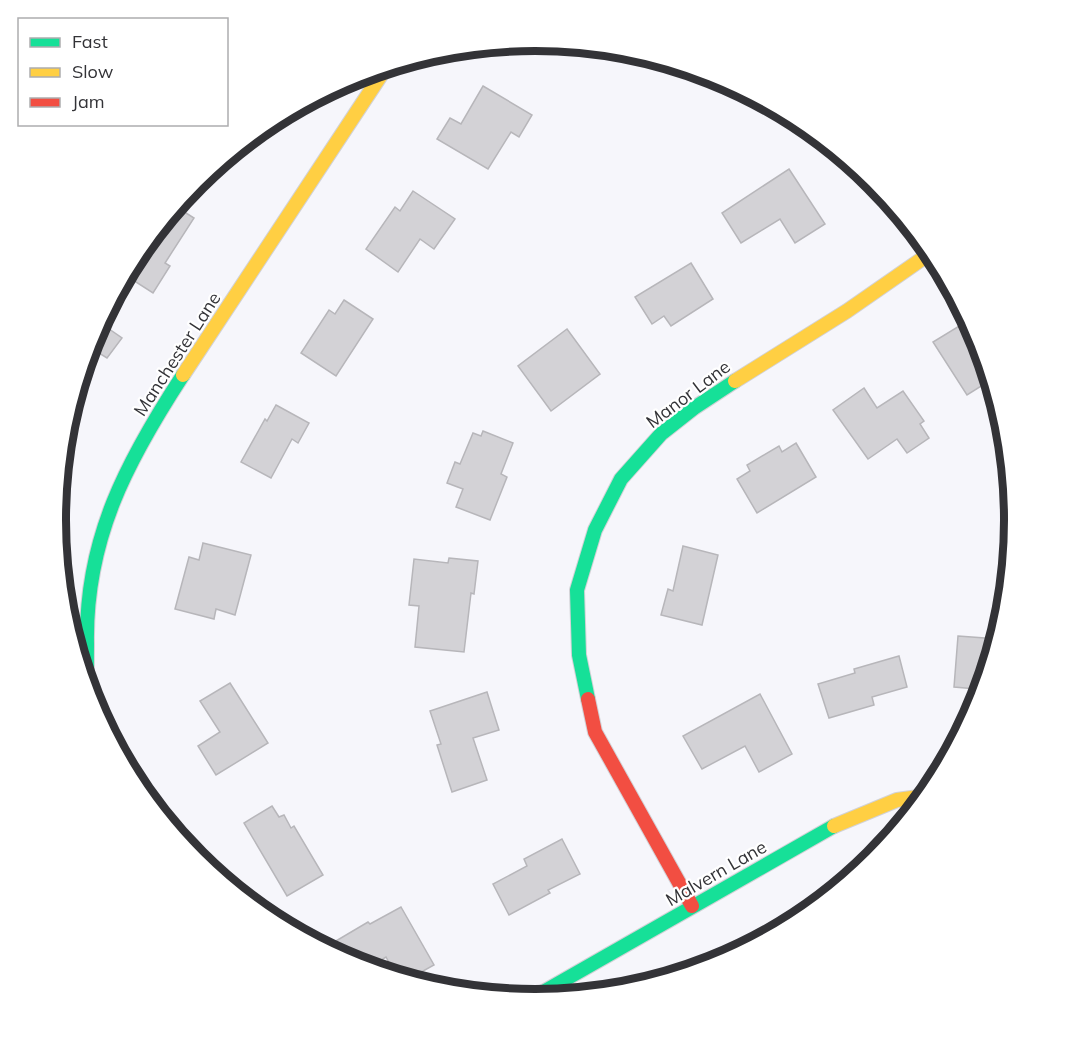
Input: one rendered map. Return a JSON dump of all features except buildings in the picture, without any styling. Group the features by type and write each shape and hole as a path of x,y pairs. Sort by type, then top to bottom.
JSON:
{"street":[{"name":"Manchester Lane","path":"87,658 87,604 98,548 116,493 157,416 379,78"},
{"name":"Manor Lane","path":"692,906 595,732 579,655 577,590 596,530 621,479 661,434 694,408 766,360 848,311 924,258"},
{"name":"Malvern Lane","path":"549,989 830,828 897,800 913,798"}],"traffic: fast":[{"path":"87,658 88,606 93,570 113,502 144,439 183,375"},
{"path":"588,699 579,655 577,590 595,530 621,479 661,434 694,408 735,381"},
{"path":"549,989 834,826"}],"traffic: slow":[{"path":"183,375 379,78"},
{"path":"735,381 847,311 924,258"},
{"path":"834,826 897,800 913,798"}],"traffic: jam":[{"path":"588,699 595,732 692,906"}]}
